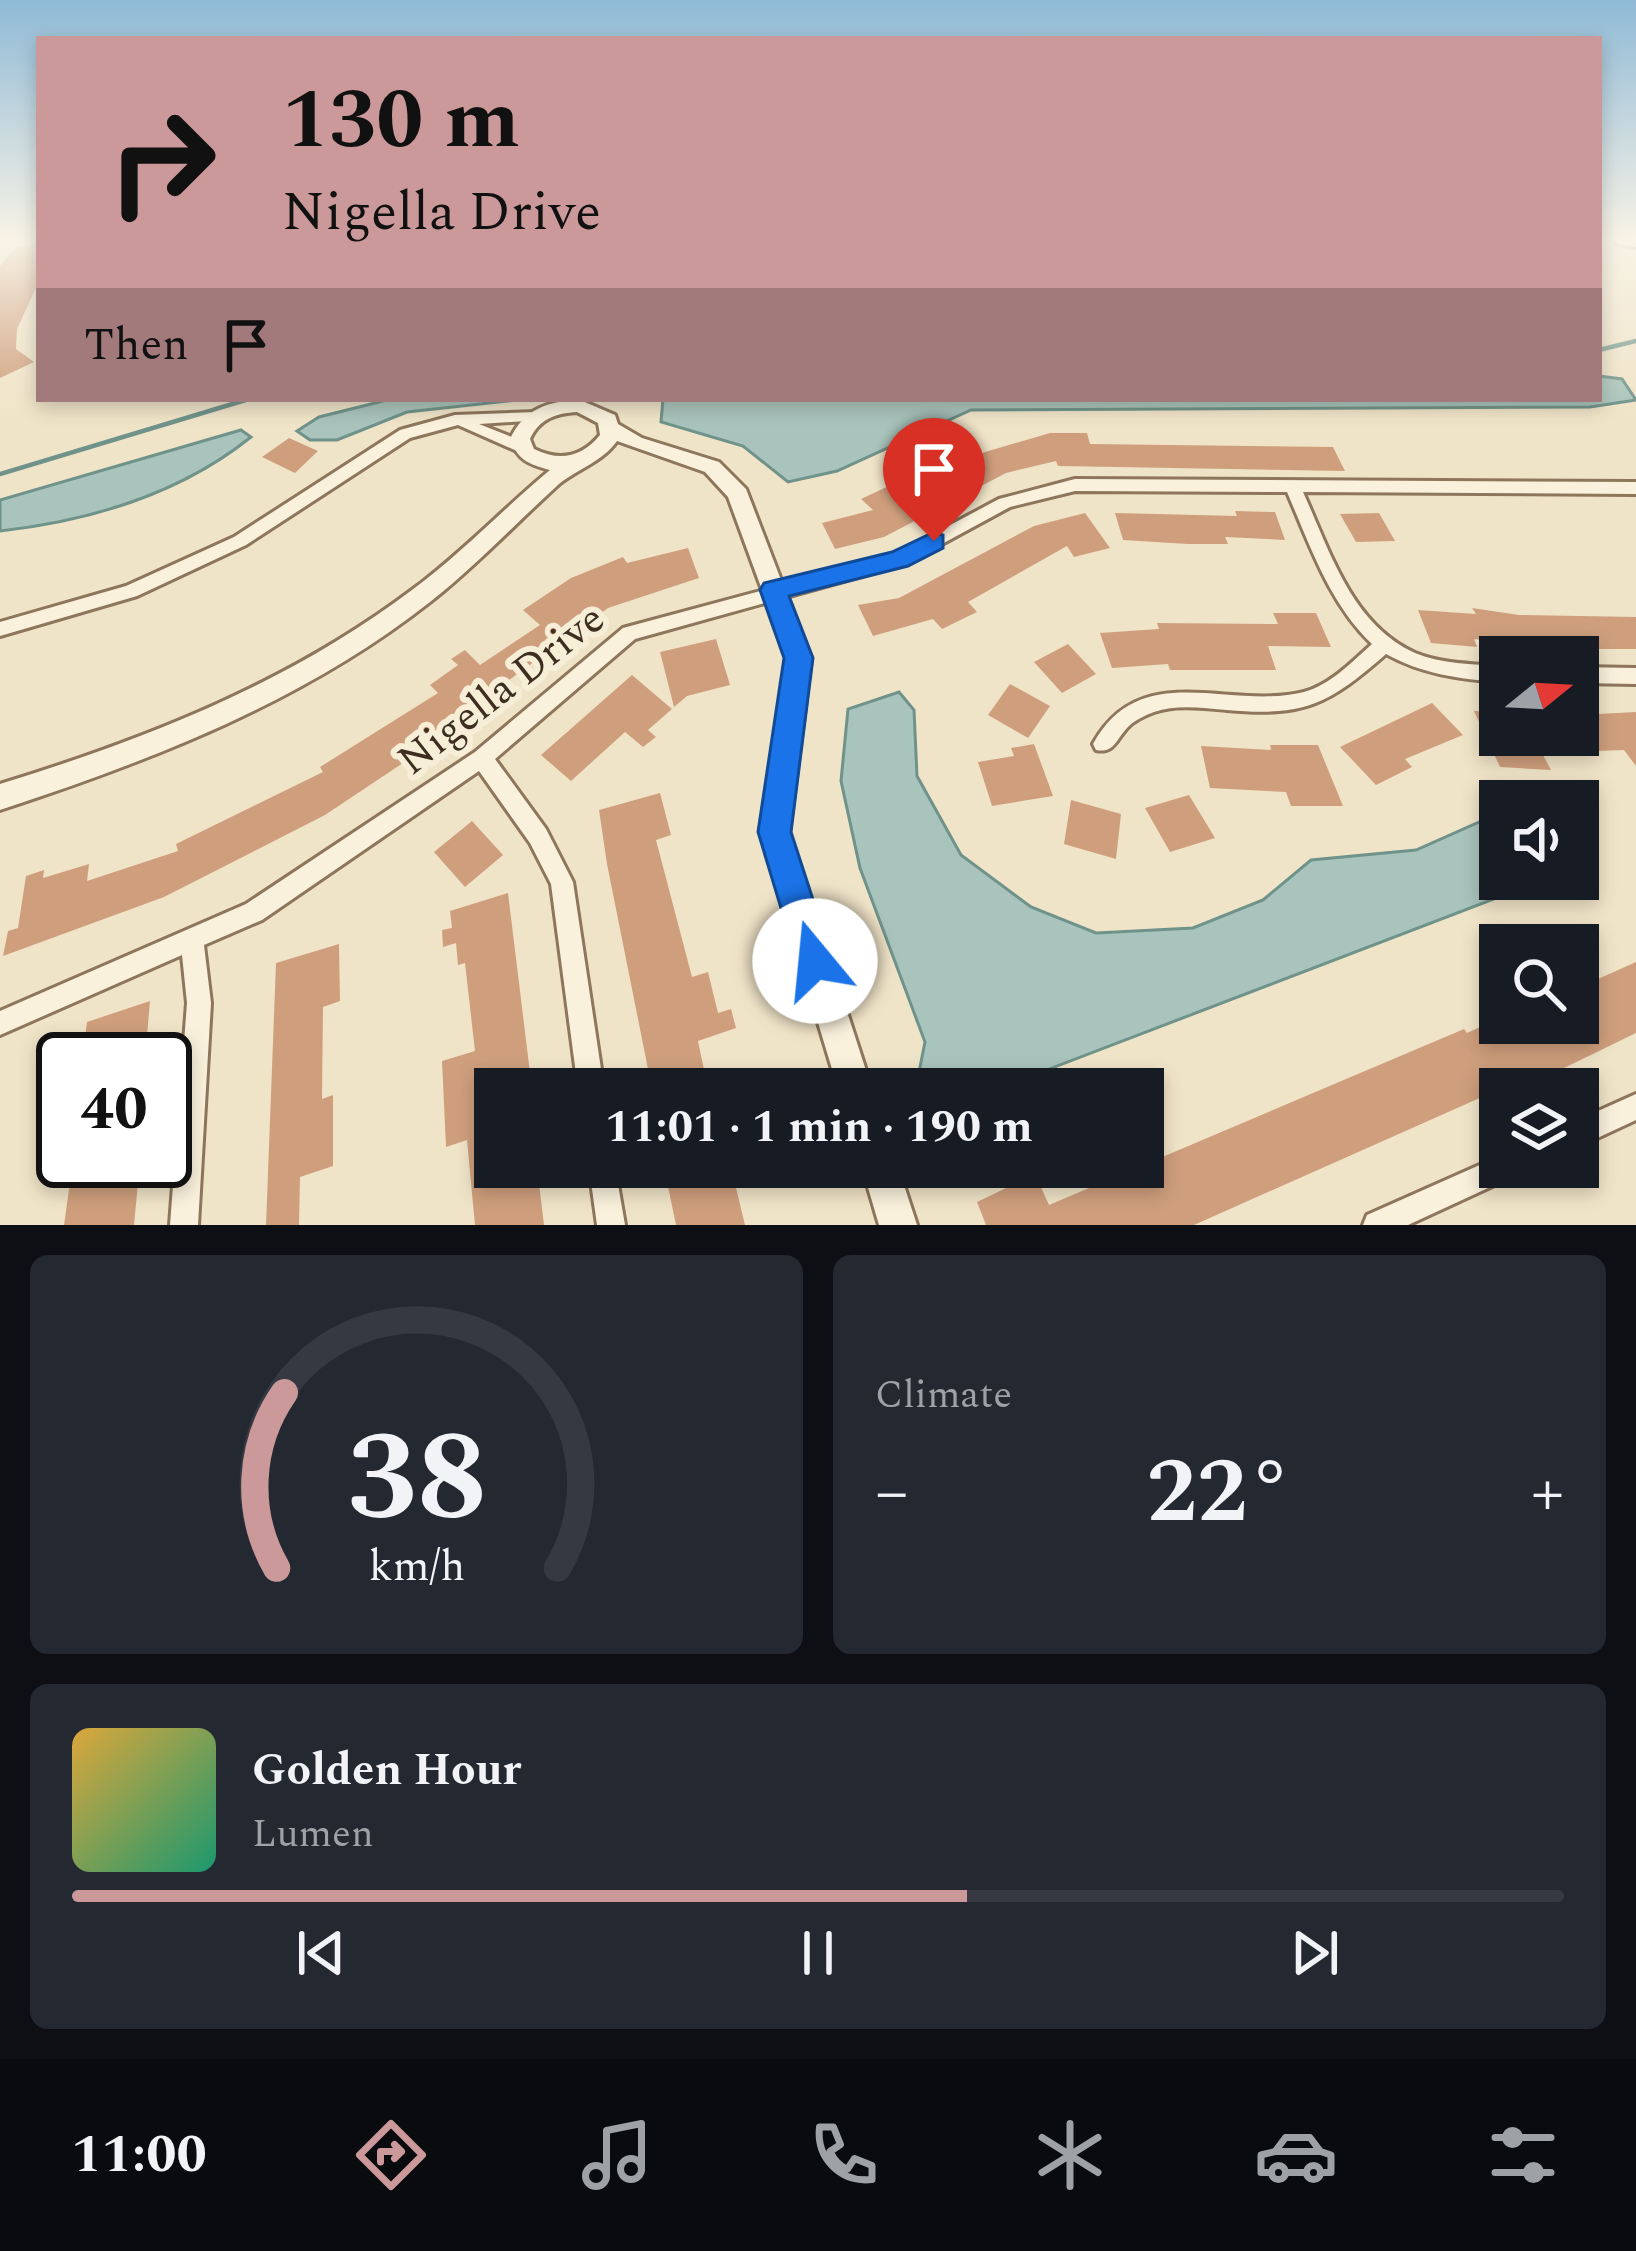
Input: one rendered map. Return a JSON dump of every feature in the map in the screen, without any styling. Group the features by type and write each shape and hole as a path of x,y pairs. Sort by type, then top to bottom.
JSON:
{"street":[{"path":"0,629 130,591 240,542 389,442 455,420 594,404 611,428 712,467 738,494 799,658 775,832 848,1068"},
{"path":"510,512 527,452 522,431 551,408"},
{"path":"455,420 527,452 572,463"},
{"path":"598,451 611,428"},
{"path":"0,797 178,736 341,653 424,594 510,512 572,463 598,451 664,451"},
{"name":"Nigella Drive","path":"0,1023 254,912 482,758 629,633 774,590 899,560 1040,490 1076,485 1636,488"},
{"path":"1293,487 1354,619 1383,646 1416,665 1479,672"},
{"path":"1103,744 1117,719 1150,700 1304,701 1331,689 1383,646"},
{"path":"1599,675 1636,676"},
{"path":"482,758 538,836 562,882 588,1068"},
{"path":"184,1225 199,1003 192,941"},
{"path":"1599,1124 1636,1107"},
{"path":"1377,1225 1479,1178"},
{"path":"605,1188 610,1225"},
{"path":"887,1188 898,1225"}],"water":[{"path":"1602,376 1622,379 1636,400 1590,407 971,410 837,471 788,482 743,446 661,422 663,402 1602,402"},
{"path":"379,402 499,402 407,412 337,440 310,440 297,431 319,417"},
{"path":"241,430 251,437 164,489 100,512 0,531 0,500"},
{"path":"899,692 914,710 917,776 961,855 1031,907 1096,933 1193,928 1263,900 1311,860 1416,850 1479,822 1479,900 1491,900 1052,1068 920,1068 925,1042 860,868 841,781 848,709"}],"building":[{"path":"0,298 31,298 17,329 16,349 34,362 0,378"},
{"path":"1050,433 1087,433 1090,444 1333,447 1345,471 1058,466 1056,461 1006,473 884,537 835,549 822,523 873,510 861,499 893,484 903,494 985,452"},
{"path":"289,438 318,451 295,473 262,457"},
{"path":"1235,511 1275,512 1285,540 1225,537 1228,544 1188,544 1123,540 1115,513 1237,516"},
{"path":"1085,513 1110,548 1074,557 1067,546 968,602 977,612 942,629 933,619 873,636 858,605 899,598 1034,526"},
{"path":"1379,513 1395,541 1356,542 1340,514"},
{"path":"688,548 699,578 608,608 502,685 506,689 451,731 325,815 164,897 3,956 8,931 18,928 26,876 44,870 43,878 89,864 87,881 178,851 176,844 323,772 320,767 438,693 430,685 458,665 451,659 465,650 480,665 540,625 523,610 571,578 623,557 627,563"},
{"path":"1472,608 1519,615 1636,617 1636,649 1599,649 1599,636 1479,636 1474,639 1477,647 1431,643 1418,610 1476,614"},
{"path":"1273,613 1316,613 1331,647 1268,646 1276,670 1170,670 1168,664 1112,668 1100,633 1159,629 1157,623 1278,624"},
{"path":"716,639 730,685 687,696 674,707 660,652"},
{"path":"1068,644 1096,674 1062,693 1034,662"},
{"path":"632,675 672,709 648,730 656,737 643,747 625,732 571,781 541,755"},
{"path":"1010,684 1050,706 1028,738 988,715"},
{"path":"1432,703 1463,735 1405,759 1412,767 1376,785 1340,747"},
{"path":"1636,712 1636,766 1624,750 1599,751 1599,714"},
{"path":"1034,744 1053,796 992,806 978,762 1014,756 1011,748"},
{"path":"1270,745 1318,745 1343,806 1291,806 1286,792 1210,788 1201,746 1271,750"},
{"path":"1495,756 1544,756 1551,770 1500,767"},
{"path":"660,793 671,835 656,840 692,977 708,972 718,1013 731,1009 736,1028 698,1041 704,1068 648,1068 599,810"},
{"path":"1189,795 1215,838 1170,852 1145,808"},
{"path":"1071,800 1121,814 1116,859 1064,844"},
{"path":"472,821 503,855 465,887 434,852"},
{"path":"508,893 529,1068 474,1068 474,1188 540,1188 544,1225 475,1225 467,1140 446,1147 442,1061 475,1051 465,963 458,965 456,943 443,947 442,930 452,928 450,911"},
{"path":"339,944 340,1001 323,1007 322,1099 333,1095 333,1166 300,1177 299,1225 266,1225 276,963"},
{"path":"1636,962 1636,1033 1564,1068 1479,1068 1479,1098 1194,1225 986,1225 977,1202 1006,1188 1041,1188 1049,1205 1089,1188 1164,1188 1164,1156 1464,1029 1467,1033 1479,1028 1479,1044 1599,1044 1599,979"},
{"path":"150,1001 147,1032 86,1032 87,1022"},
{"path":"69,1188 137,1188 134,1225 64,1225"},
{"path":"668,1188 736,1188 745,1225 676,1225"}],"waterway":[{"path":"1602,349 1636,341"},
{"path":"0,474 239,402"}],"route":[{"path":"815,961 775,832 799,658 774,590 899,560 934,541"}]}
